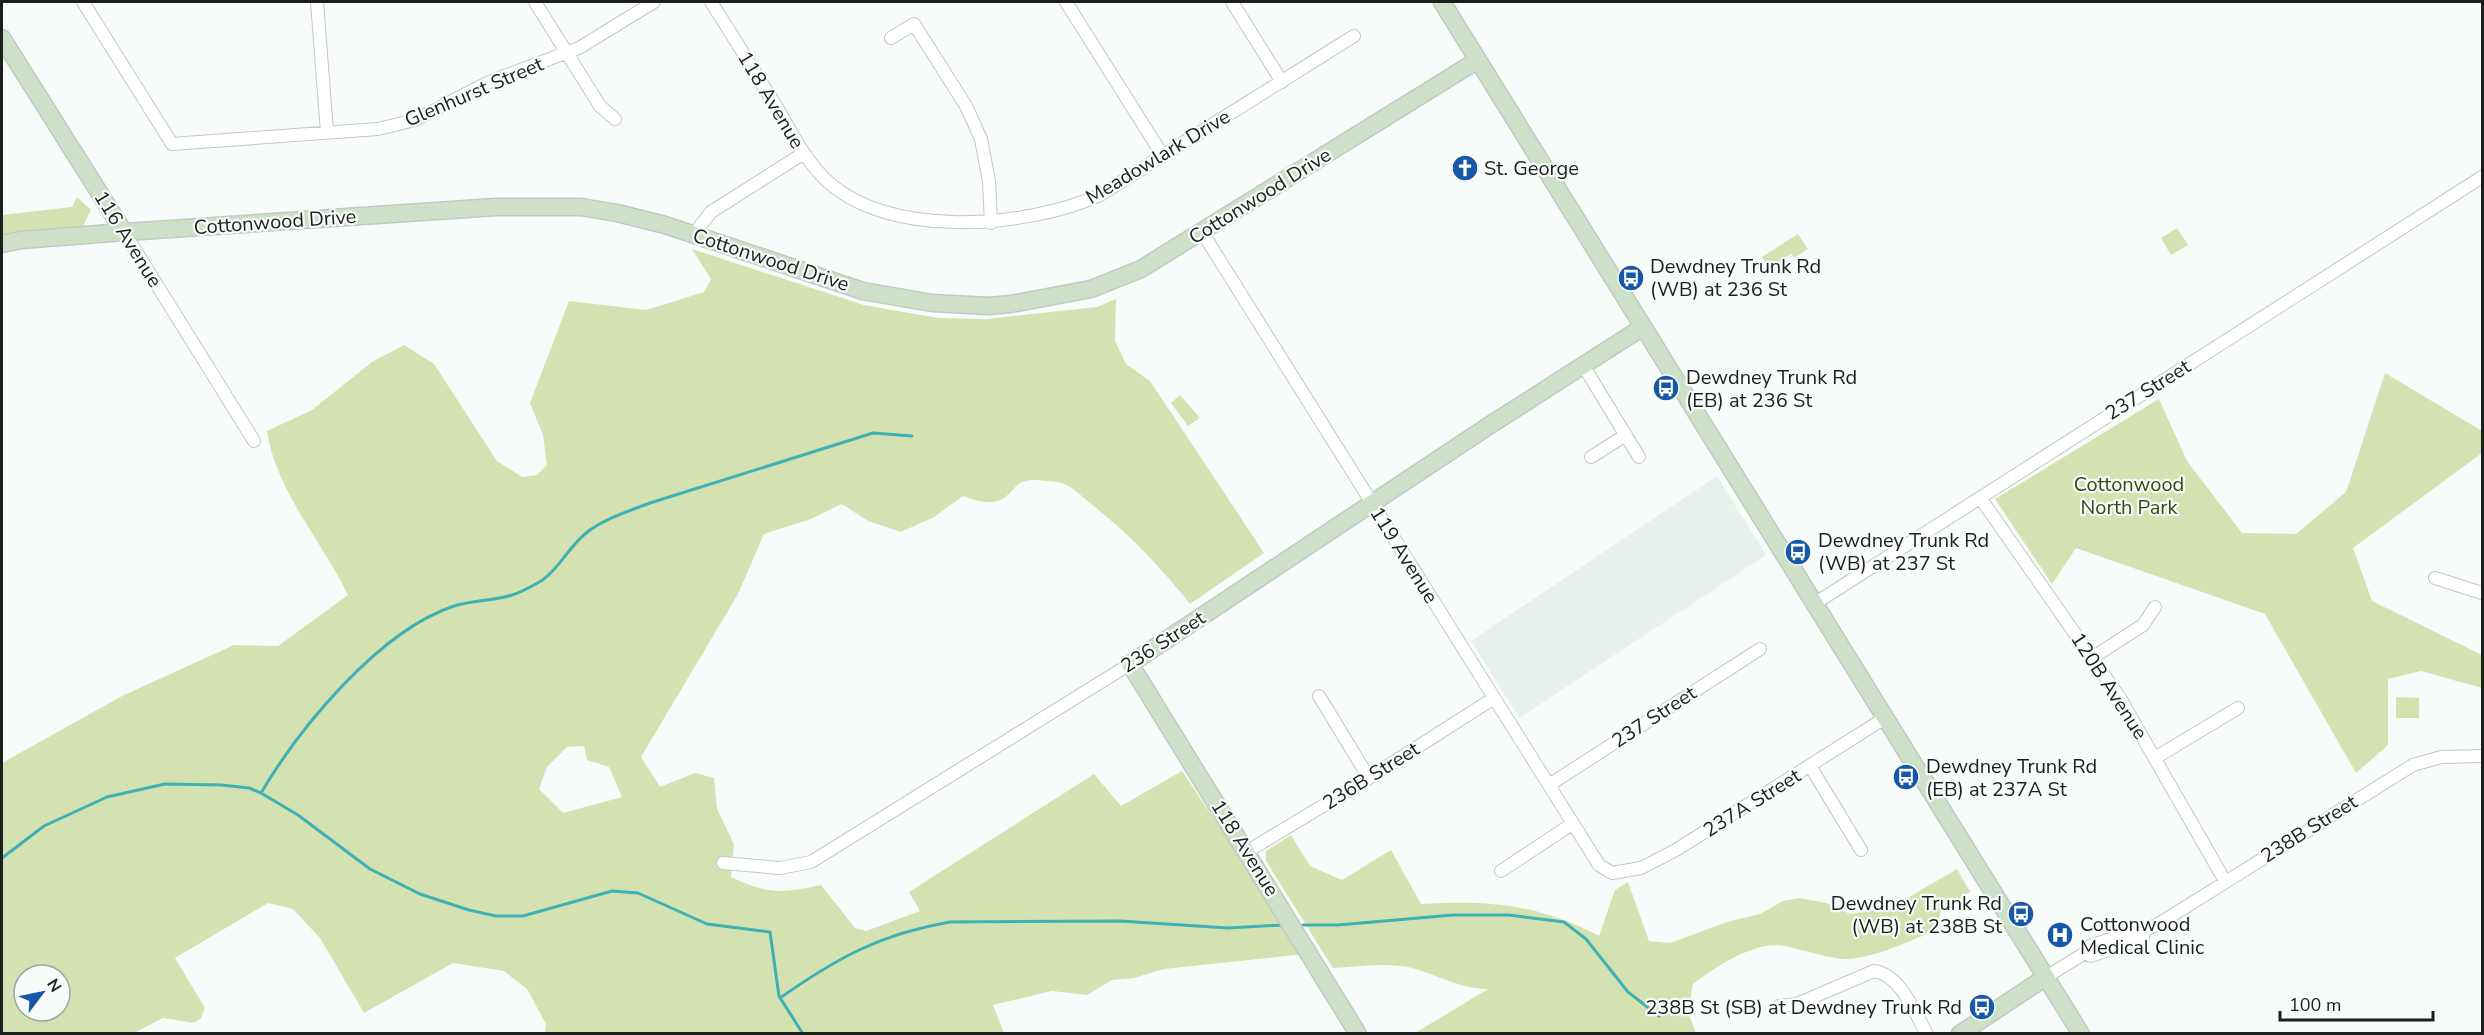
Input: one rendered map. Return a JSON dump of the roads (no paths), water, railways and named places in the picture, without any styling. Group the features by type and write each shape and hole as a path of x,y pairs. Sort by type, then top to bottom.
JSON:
{"street":[{"name":"Glenhurst Street","path":"83,2 172,144 387,128 415,120 491,81 567,53 654,2"},
{"path":"317,2 327,132"},
{"path":"535,2 600,106 615,119"},
{"name":"118 Avenue","path":"711,2 804,153 824,178 840,192"},
{"path":"1066,2 1163,156"},
{"path":"1232,2 1282,82"},
{"path":"1442,2 2081,1034"},
{"path":"891,38 914,24 972,117 987,164 991,222"},
{"name":"Meadowlark Drive","path":"840,192 872,208 946,222 991,222 1031,217 1070,208 1100,195 1354,36"},
{"name":"116 Avenue","path":"2,38 254,441"},
{"name":"Cottonwood Drive","path":"2,244 21,240 124,232 523,206 605,210 694,234 787,268 863,291 932,303 989,306 1067,295 1107,284 1141,268 1478,60"},
{"path":"694,234 711,212 804,153"},
{"name":"237 Street","path":"1814,604 1982,499 2071,439 2482,177"},
{"name":"119 Avenue","path":"1202,232 1572,824 1599,865 1612,873"},
{"name":"236 Street","path":"723,863 780,868 811,862 1130,664 1643,327"},
{"path":"1583,365 1639,457"},
{"path":"1591,457 1626,435"},
{"name":"120B Avenue","path":"1982,499 2092,658 2155,758 2225,881"},
{"path":"2435,578 2482,593"},
{"path":"2092,658 2144,625 2155,607"},
{"name":"237 Street","path":"1549,785 1760,649"},
{"name":"118 Avenue","path":"1130,664 1248,851 1358,1034"},
{"path":"1319,696 1369,778"},
{"name":"236B Street","path":"1248,851 1369,778 1494,698"},
{"path":"2155,758 2238,708"},
{"name":"237A Street","path":"1612,873 1641,868 1676,850 1886,718"},
{"name":"238B Street","path":"1960,1034 2085,953 2086,948 2140,929 2144,931 2413,765 2441,757 2482,756"},
{"path":"1810,766 1862,850"},
{"path":"1501,871 1572,824"},
{"path":"1779,1006 1797,1004 1874,971 1884,972 1897,982 1927,1034"}],"waterway":[{"path":"261,793 297,739 344,684 398,636 426,619 454,606 505,597 527,589 547,576 579,539 592,529 634,509 873,433 912,436"},
{"path":"2,858 44,826 107,797 165,784 249,788 298,815 370,869 420,894 469,910 496,916 523,916 612,891 638,893 707,924 770,932 779,996 803,1034"},
{"path":"1303,925 1338,925 1453,915 1509,915 1564,922 1586,939 1628,992 1659,1016"},
{"path":"780,998 840,960 880,941 902,933 950,922 1120,921 1228,928 1282,925"}],"place":[{"name":"St. George","path":"1465,168"},
{"name":"Dewdney Trunk Rd (WB) at 236 St","path":"1631,278"},
{"name":"Dewdney Trunk Rd (EB) at 236 St","path":"1666,388"},
{"name":"Dewdney Trunk Rd (WB) at 237 St","path":"1798,552"},
{"name":"Dewdney Trunk Rd (EB) at 237A St","path":"1906,777"},
{"name":"Dewdney Trunk Rd (WB) at 238B St","path":"2021,914"},
{"name":"Cottonwood Medical Clinic","path":"2060,935"},
{"name":"238B St (SB) at Dewdney Trunk Rd","path":"1982,1007"}],"park label":[{"name":"Cottonwood North Park","path":"2129,496"}]}
